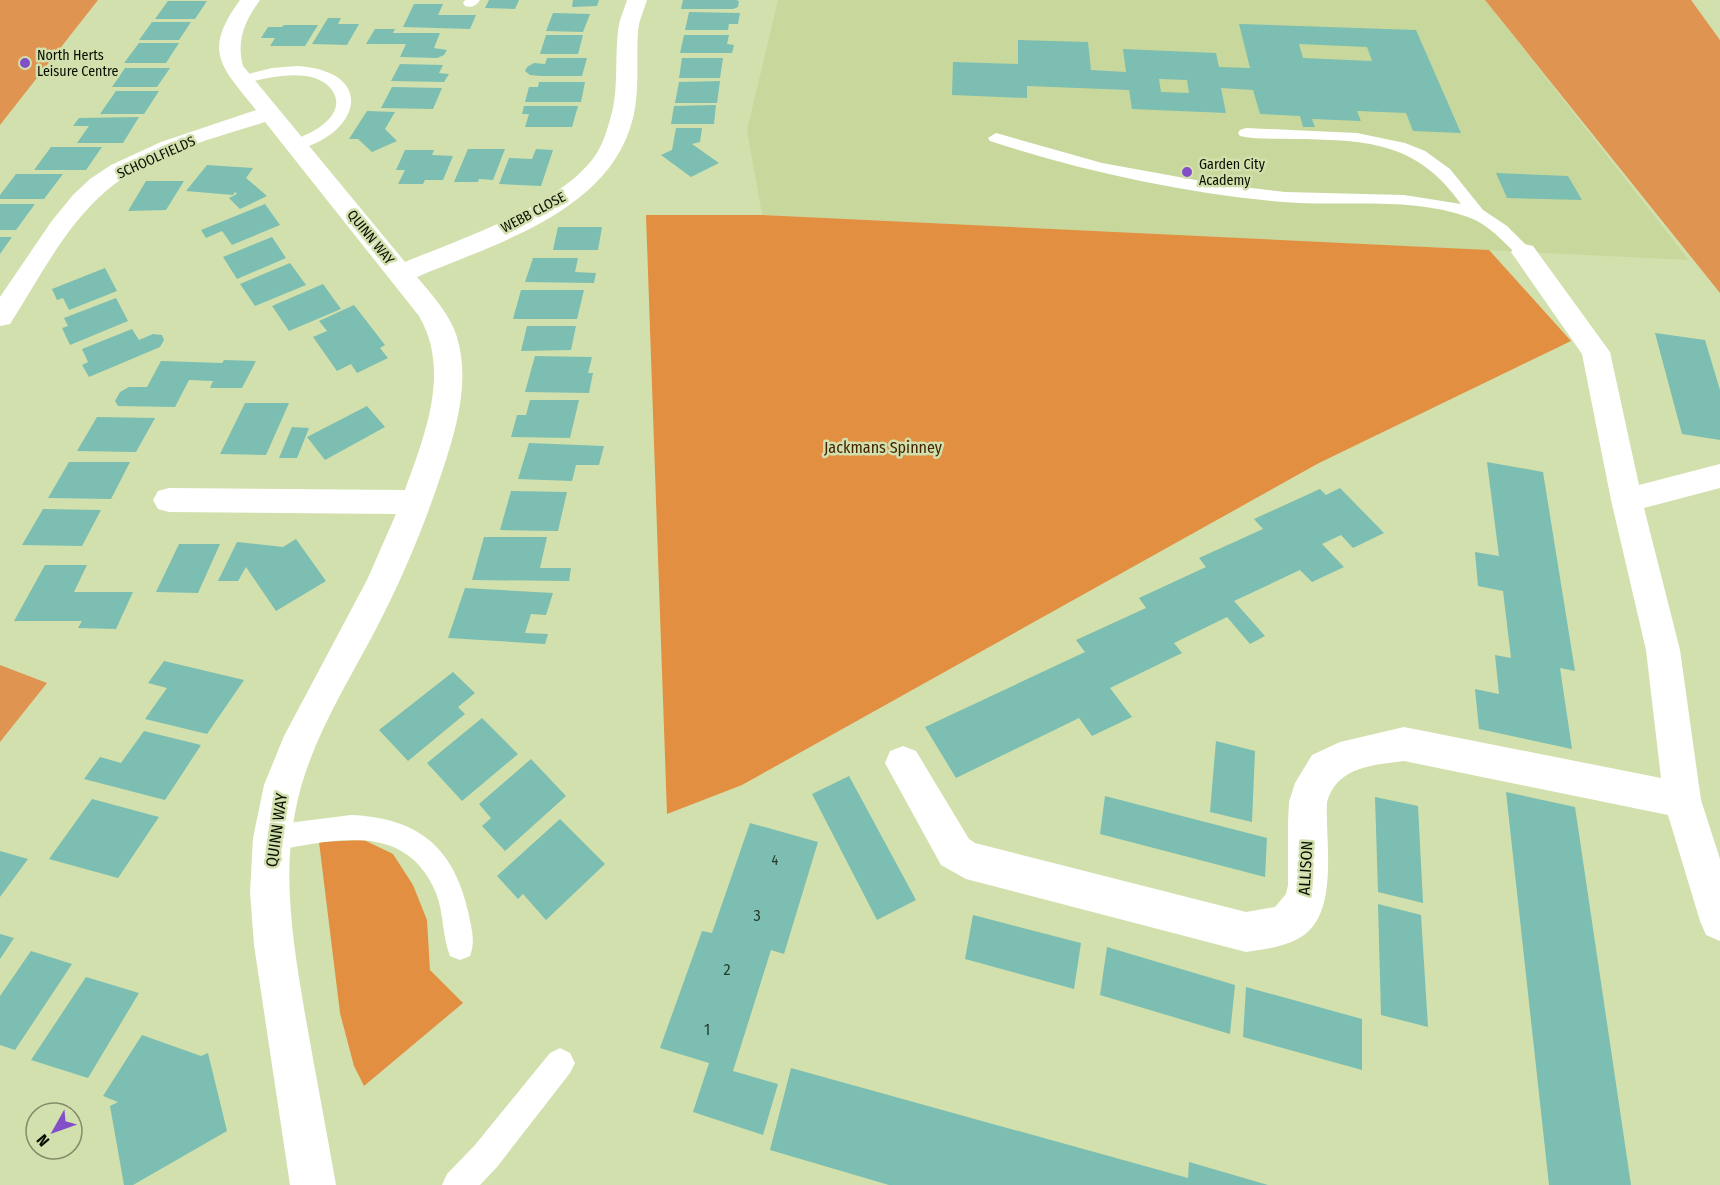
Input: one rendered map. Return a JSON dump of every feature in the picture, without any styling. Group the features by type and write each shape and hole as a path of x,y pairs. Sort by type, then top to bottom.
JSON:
{"street":[{"name":"QUINN WAY","path":"250,0 230,32 228,44 228,55 241,80 430,311 443,336 448,364 444,423 417,502 366,617 304,727 284,778 272,838 270,878 272,928 313,1185"},
{"name":"WEBB CLOSE","path":"401,274 535,215 561,200 583,183 603,161 612,148 623,114 627,84 628,28 637,0"},
{"name":"SCHOOLFIELDS","path":"0,317 83,199 97,187 156,153 268,113"},
{"path":"1524,252 1596,352 1627,500 1663,650 1682,800 1720,921"},
{"path":"1627,500 1720,476"},
{"path":"169,500 417,502"},
{"name":"ALLISON","path":"903,763 955,852 966,860 1246,932 1276,927 1294,918 1303,904 1307,889 1307,798 1314,782 1326,765 1372,748 1404,744 1682,800"}],"lane":[{"path":"241,80 265,72 305,71 322,74 336,82 346,100 344,111 335,123 323,132 296,145"},
{"path":"1246,133 1364,138 1391,143 1420,155 1438,167 1456,185 1476,213"},
{"path":"996,138 1098,168 1177,183 1286,197 1381,199 1437,205 1476,213 1500,228 1524,252"},
{"path":"272,838 347,826 380,828 409,838 432,858 449,891 460,946"},
{"path":"458,1185 486,1156 560,1063"}],"shaded area":[{"name":"North Herts Leisure Centre","path":"0,0 98,0 0,125"},
{"name":"Garden City Academy","path":"778,0 1485,0 1689,260 762,215 747,130"},
{"path":"1485,0 1691,0 1720,40 1720,293"},
{"path":"0,665 47,683 0,742"}],"green space":[{"name":"Jackmans Spinney","path":"646,215 762,215 1489,250 1571,341 1319,463 742,785 667,814"},
{"path":"364,840 393,854 413,885 427,920 430,970 463,1003 364,1086 354,1066 340,1013 319,842"}],"building":[{"path":"489,0 519,0 515,9 485,8"},
{"path":"573,0 599,0 597,6 572,7"},
{"path":"683,0 739,1 738,7 733,9 681,9"},
{"path":"168,1 207,1 195,19 155,19"},
{"path":"414,4 443,4 438,15 476,15 470,29 403,27"},
{"path":"689,12 740,13 738,24 729,24 728,30 685,30"},
{"path":"553,13 590,14 583,32 546,31"},
{"path":"328,18 341,18 338,24 359,24 347,45 312,44"},
{"path":"152,22 191,22 179,40 139,40"},
{"path":"1239,24 1416,30 1461,133 1413,131 1406,113 1357,111 1361,121 1312,119 1315,127 1303,127 1300,116 1260,114 1253,90 1221,88 1226,113 1132,109 1129,90 1027,86 1027,98 952,95 953,62 1018,64 1018,40 1088,42 1091,70 1126,72 1123,49 1216,53 1219,67 1250,68","holes":["1299,44 1367,47 1372,61 1303,58","1159,79 1187,80 1189,93 1161,92"]},
{"path":"318,25 305,46 270,46 275,38 261,38 268,27"},
{"path":"375,29 395,29 393,33 440,33 434,48 447,50 444,55 437,58 400,57 406,44 366,44"},
{"path":"546,35 583,35 578,54 540,54"},
{"path":"684,35 729,35 727,44 734,45 732,53 680,53"},
{"path":"139,43 179,43 166,63 124,63"},
{"path":"547,58 587,58 582,76 541,76 530,75 525,71 534,63 545,64"},
{"path":"682,58 723,58 720,78 679,78"},
{"path":"400,64 443,65 439,73 449,74 444,82 391,81"},
{"path":"125,68 170,68 157,87 112,87"},
{"path":"720,81 717,103 675,103 679,82"},
{"path":"539,82 585,82 581,102 525,102 529,87 538,87"},
{"path":"392,87 442,88 433,109 381,108"},
{"path":"116,91 159,91 144,114 100,114"},
{"path":"716,105 714,124 671,124 674,106"},
{"path":"524,106 578,106 572,127 525,127 529,114 522,114"},
{"path":"367,111 395,112 385,129 397,141 372,152 358,139 349,139"},
{"path":"139,117 123,143 77,143 89,126 73,126 79,118"},
{"path":"676,128 702,128 700,142 692,144 719,163 691,177 661,155 672,150"},
{"path":"51,147 102,147 86,170 34,170"},
{"path":"468,149 505,149 493,180 454,182"},
{"path":"536,149 553,150 541,186 499,184 509,158 532,159"},
{"path":"405,150 434,150 432,155 453,156 443,180 425,180 423,184 398,184 405,170 396,170"},
{"path":"207,165 253,168 246,178 267,196 240,209 229,198 237,194 235,192 233,195 186,191"},
{"path":"1496,173 1568,176 1582,200 1507,198"},
{"path":"16,174 63,174 44,199 0,199 0,195"},
{"path":"146,181 184,181 166,210 128,211"},
{"path":"0,204 35,204 16,230 0,230"},
{"path":"265,204 280,225 232,245 222,231 206,238 201,230"},
{"path":"558,227 602,227 598,250 553,250"},
{"path":"0,237 12,237 0,254"},
{"path":"272,237 286,258 237,279 223,257"},
{"path":"533,258 578,258 575,272 596,273 594,283 525,282"},
{"path":"290,263 306,285 255,306 240,284"},
{"path":"105,268 117,291 69,310 63,298 57,300 52,289"},
{"path":"323,284 341,309 289,331 272,306"},
{"path":"521,290 584,290 577,319 513,319"},
{"path":"116,298 128,321 70,345 62,328 68,326 64,318"},
{"path":"354,305 385,345 380,348 388,358 357,373 351,364 337,371 313,337 327,331 319,321"},
{"path":"527,326 576,326 571,350 521,351"},
{"path":"132,329 139,340 153,334 162,335 164,340 160,347 89,377 82,365 88,362 82,349"},
{"path":"1655,333 1705,340 1720,390 1720,440 1682,434"},
{"path":"535,356 592,357 588,373 593,373 589,393 525,392"},
{"path":"224,360 256,361 242,388 210,388 213,381 189,380 175,407 118,406 115,401 120,392 129,387 147,387 161,361 222,363"},
{"path":"530,400 579,400 570,438 511,437 517,415 526,415"},
{"path":"245,403 289,403 266,455 220,454"},
{"path":"367,406 385,427 325,460 307,437"},
{"path":"97,417 155,418 136,452 77,451"},
{"path":"292,427 309,428 297,458 279,458"},
{"path":"529,443 604,446 599,465 576,465 572,481 518,479"},
{"path":"69,462 130,462 111,499 48,498"},
{"path":"1487,462 1543,472 1575,671 1560,668 1572,749 1479,729 1475,689 1499,694 1495,655 1511,658 1503,591 1478,586 1475,552 1499,556"},
{"path":"1340,488 1384,533 1353,548 1341,535 1322,544 1344,567 1312,582 1300,570 1234,601 1265,636 1250,644 1227,617 1174,643 1182,653 1110,688 1132,717 1092,736 1079,718 956,778 925,727 1085,652 1076,640 1146,608 1139,598 1206,567 1199,558 1263,529 1254,519 1320,489 1326,495"},
{"path":"511,491 567,492 558,531 500,530"},
{"path":"43,509 101,510 82,546 22,545"},
{"path":"484,537 547,537 540,568 571,568 569,581 472,580"},
{"path":"296,539 326,581 276,611 246,567 238,581 218,581 237,542 283,547"},
{"path":"179,544 220,544 198,593 156,592"},
{"path":"45,565 87,565 74,592 133,592 116,629 78,628 82,621 14,621"},
{"path":"465,588 553,593 546,615 531,614 525,633 548,634 545,644 448,638"},
{"path":"164,661 244,680 207,734 145,719 167,688 148,683"},
{"path":"453,672 475,693 458,707 465,714 408,761 379,730"},
{"path":"482,718 518,754 462,801 427,763"},
{"path":"144,731 201,745 165,800 84,779 100,757 121,763"},
{"path":"1216,741 1255,751 1252,822 1210,812"},
{"path":"531,759 566,796 505,851 482,826 491,818 479,804"},
{"path":"849,776 916,900 877,920 812,794"},
{"path":"1506,792 1575,807 1631,1185 1549,1185"},
{"path":"1105,796 1267,838 1265,877 1100,834"},
{"path":"1375,797 1418,806 1423,903 1378,892"},
{"path":"92,799 159,817 118,878 49,859"},
{"path":"560,819 605,864 546,920 523,894 518,899 497,876"},
{"path":"750,823 818,842 784,954 771,950 733,1071 778,1084 763,1135 693,1112 709,1063 660,1048 702,931 712,933"},
{"path":"0,851 28,859 0,897"},
{"path":"1378,904 1421,915 1428,1027 1381,1015"},
{"path":"973,915 1081,943 1074,989 965,959"},
{"path":"0,934 14,938 0,959"},
{"path":"1107,947 1235,985 1230,1034 1100,995"},
{"path":"31,951 72,964 15,1050 0,1045 0,996"},
{"path":"86,977 139,993 88,1078 31,1060"},
{"path":"1246,987 1362,1019 1362,1070 1243,1037"},
{"path":"142,1035 201,1056 208,1053 227,1131 133,1185 124,1185 110,1106 118,1102 103,1096"},
{"path":"791,1068 1188,1178 1189,1162 1268,1185 889,1185 770,1150"}],"place":[{"name":"North Herts Leisure Centre","path":"25,63"},
{"name":"Garden City Academy","path":"1187,172"}]}
